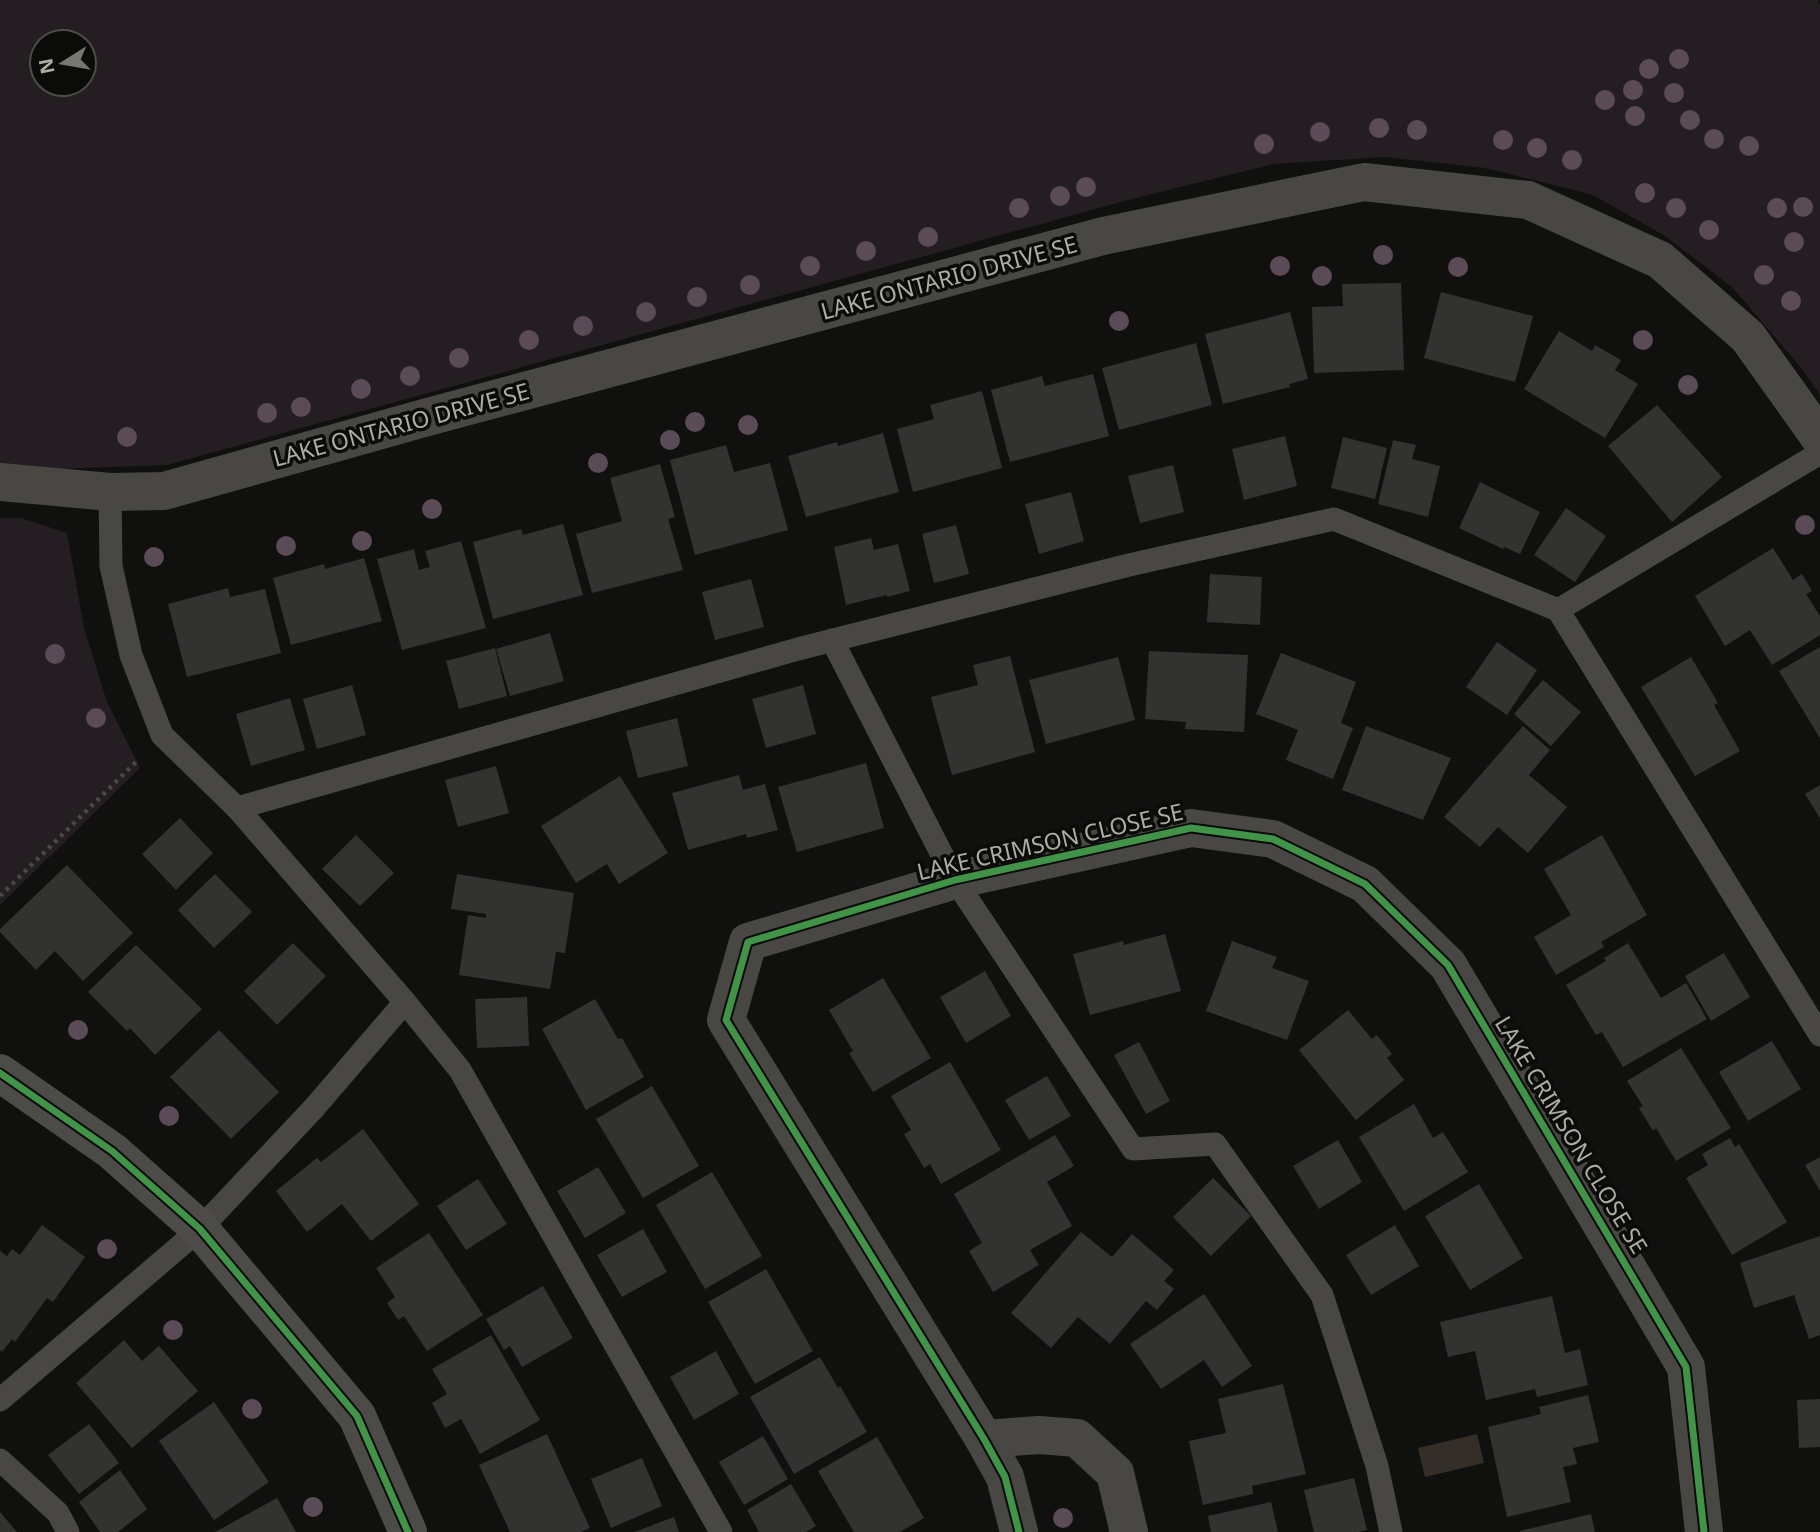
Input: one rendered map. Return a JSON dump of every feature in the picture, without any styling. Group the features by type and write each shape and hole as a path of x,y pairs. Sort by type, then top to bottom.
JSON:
{"street":[{"name":"LAKE ONTARIO DRIVE SE","path":"0,482 110,492 164,491 438,414 1103,236 1364,182 1528,200 1660,260 1748,337 1820,438"},
{"name":"LAKE CRIMSON CLOSE SE","path":"1019,1532 1005,1477 984,1439 726,1020 748,942 955,880 1191,828 1273,839 1365,884 1448,965 1686,1367 1703,1532"},
{"path":"0,1073 112,1151 200,1229 358,1416 408,1532"},
{"path":"984,1439 1039,1435 1077,1438 1115,1473 1129,1532"}],"lane":[{"path":"1558,610 1820,453"},
{"path":"110,492 111,566 131,655 162,735 237,808 405,1002 460,1070 720,1532"},
{"path":"237,808 832,640 1129,565 1334,520 1558,610 1820,1035"},
{"path":"832,640 955,880 1133,1149 1215,1144 1322,1295 1377,1466 1391,1532"},
{"path":"0,1400 200,1229 314,1108 405,1002"},
{"path":"0,1460 58,1513 68,1532"}],"path":[{"path":"0,896 162,735"}],"shaded area":[{"path":"0,0 1818,0 1820,5 1820,395 1802,369 1733,288 1665,236 1593,195 1486,168 1385,157 1273,164 1128,200 167,465 0,471"},
{"path":"0,518 21,518 67,533 84,628 107,702 140,768 0,905"},
{"path":"1477,1434 1484,1463 1425,1477 1418,1448"}],"building":[{"path":"1401,283 1404,370 1314,373 1312,307 1343,306 1342,284"},
{"path":"1441,292 1533,316 1515,382 1424,358"},
{"path":"1290,312 1308,379 1289,384 1290,387 1223,404 1205,334"},
{"path":"1559,331 1592,351 1595,345 1621,360 1615,370 1638,384 1605,438 1524,389"},
{"path":"1196,343 1212,405 1119,430 1102,368"},
{"path":"1093,374 1109,436 1010,462 991,390 1042,376 1045,386"},
{"path":"982,391 1002,468 913,492 897,429 934,419 930,405"},
{"path":"1657,405 1722,477 1672,522 1608,446"},
{"path":"883,433 899,492 806,517 788,456"},
{"path":"1285,436 1297,486 1244,500 1232,449"},
{"path":"1343,437 1387,448 1375,499 1331,488"},
{"path":"1393,440 1416,445 1412,459 1440,466 1428,517 1378,504"},
{"path":"726,445 734,472 770,463 788,530 695,555 670,460"},
{"path":"660,464 675,517 668,519 683,570 592,593 576,534 622,521 610,478"},
{"path":"1173,465 1184,512 1140,523 1128,476"},
{"path":"1480,482 1540,512 1520,554 1459,528"},
{"path":"1071,492 1084,541 1039,554 1025,504"},
{"path":"1566,508 1606,536 1575,582 1534,555"},
{"path":"563,524 583,595 493,619 473,542 521,529 523,535"},
{"path":"956,525 969,574 934,583 922,534"},
{"path":"871,538 874,550 898,544 910,591 846,605 834,547"},
{"path":"461,541 486,628 402,650 377,559 414,549 419,570 430,567 425,551"},
{"path":"1773,548 1793,580 1802,574 1812,591 1806,594 1820,616 1820,635 1772,665 1750,630 1725,646 1695,596"},
{"path":"364,558 382,621 291,645 273,578 324,564 325,569"},
{"path":"1210,574 1262,577 1260,625 1207,622"},
{"path":"751,579 764,627 715,640 702,592"},
{"path":"228,588 230,597 265,589 281,653 187,677 168,604"},
{"path":"550,633 564,681 510,696 496,649"},
{"path":"1497,642 1537,670 1507,715 1466,687"},
{"path":"1820,647 1820,738 1779,671"},
{"path":"495,648 507,696 459,709 446,661"},
{"path":"1149,651 1248,655 1244,732 1185,729 1186,722 1145,719"},
{"path":"1281,653 1356,682 1341,723 1353,728 1333,779 1286,760 1298,730 1256,714"},
{"path":"1010,656 1035,752 952,775 931,697 978,685 973,665"},
{"path":"1118,657 1135,720 1046,744 1029,680"},
{"path":"1691,657 1718,703 1714,705 1740,751 1695,776 1641,687"},
{"path":"1543,680 1581,712 1551,746 1514,714"},
{"path":"352,685 366,735 317,749 303,699"},
{"path":"803,685 816,734 766,748 752,699"},
{"path":"290,698 305,750 251,766 236,714"},
{"path":"677,718 688,766 638,778 626,731"},
{"path":"1366,726 1451,758 1423,820 1342,790"},
{"path":"1523,726 1550,750 1529,775 1567,807 1528,853 1498,827 1480,847 1444,817"},
{"path":"866,763 884,828 797,852 778,787"},
{"path":"496,766 509,813 458,827 445,780"},
{"path":"739,775 743,790 765,784 778,830 747,838 746,834 688,850 672,793"},
{"path":"620,776 668,853 619,884 607,864 576,883 541,826"},
{"path":"1820,785 1820,818 1805,794"},
{"path":"180,818 213,853 176,890 142,854"},
{"path":"356,835 394,873 360,906 322,869"},
{"path":"1602,835 1647,915 1601,942 1604,947 1556,975 1534,937 1571,915 1544,869"},
{"path":"67,865 133,933 83,981 55,951 36,970 0,932 0,929"},
{"path":"215,874 252,912 214,948 178,910"},
{"path":"457,874 574,893 565,953 556,952 550,989 459,975 468,915 486,918 486,914 451,909"},
{"path":"1165,934 1181,991 1090,1015 1073,954"},
{"path":"1232,941 1277,957 1272,968 1309,981 1287,1040 1206,1011"},
{"path":"293,943 326,976 277,1025 244,991"},
{"path":"1628,943 1661,998 1686,983 1707,1019 1623,1067 1602,1032 1596,1035 1566,985 1606,961 1604,958"},
{"path":"136,945 202,1009 155,1055 130,1028 127,1031 88,992"},
{"path":"1724,953 1750,997 1711,1021 1685,976"},
{"path":"985,971 1011,1016 966,1043 940,997"},
{"path":"883,978 931,1058 873,1092 849,1053 853,1051 829,1010"},
{"path":"527,997 529,1046 477,1048 475,999"},
{"path":"595,999 618,1039 622,1038 644,1077 586,1110 542,1029"},
{"path":"1348,1010 1372,1039 1377,1035 1392,1054 1387,1058 1404,1080 1356,1120 1299,1050"},
{"path":"219,1030 279,1092 231,1139 170,1077"},
{"path":"1772,1041 1801,1089 1748,1121 1719,1072"},
{"path":"1139,1042 1170,1101 1146,1114 1114,1055"},
{"path":"1681,1048 1731,1128 1676,1161 1656,1128 1653,1131 1639,1108 1643,1106 1627,1081"},
{"path":"950,1062 1001,1150 941,1184 930,1164 924,1168 904,1134 911,1130 891,1096"},
{"path":"1047,1076 1071,1116 1029,1140 1005,1100"},
{"path":"652,1086 699,1166 643,1198 596,1119"},
{"path":"1414,1104 1433,1138 1443,1132 1468,1172 1404,1211 1359,1137"},
{"path":"363,1129 419,1204 371,1241 342,1204 307,1232 276,1191 317,1158 321,1162"},
{"path":"1055,1135 1074,1166 1047,1182 1072,1226 1030,1250 1039,1265 993,1292 969,1251 982,1243 954,1194"},
{"path":"1730,1138 1735,1147 1739,1144 1787,1222 1732,1255 1686,1178 1708,1165 1702,1154"},
{"path":"1338,1140 1362,1182 1319,1209 1293,1166"},
{"path":"1820,1157 1820,1191 1805,1165"},
{"path":"598,1167 626,1213 585,1238 557,1191"},
{"path":"712,1172 762,1256 705,1289 656,1205"},
{"path":"1213,1178 1251,1216 1211,1256 1173,1217"},
{"path":"478,1179 507,1224 466,1250 437,1206"},
{"path":"1479,1184 1523,1258 1470,1290 1425,1216"},
{"path":"42,1225 85,1257 53,1302 47,1298 15,1342 12,1339 2,1352 0,1251 7,1256 12,1249 20,1255"},
{"path":"1395,1225 1419,1266 1371,1295 1346,1255"},
{"path":"643,1229 667,1272 622,1297 597,1255"},
{"path":"1081,1232 1112,1257 1132,1234 1174,1270 1164,1281 1174,1289 1157,1310 1146,1301 1110,1344 1078,1317 1051,1348 1011,1313"},
{"path":"429,1233 483,1315 427,1351 404,1316 398,1320 387,1303 395,1297 376,1268"},
{"path":"1820,1236 1820,1335 1809,1339 1794,1295 1754,1308 1740,1263"},
{"path":"766,1269 813,1351 755,1384 708,1302"},
{"path":"543,1286 573,1338 522,1367 510,1346 504,1350 486,1319"},
{"path":"1204,1294 1252,1366 1222,1387 1204,1360 1161,1389 1130,1344"},
{"path":"1552,1296 1565,1353 1580,1349 1588,1385 1537,1397 1535,1389 1486,1400 1475,1351 1448,1357 1440,1322"},
{"path":"491,1335 540,1420 480,1454 461,1419 445,1428 432,1403 447,1394 432,1369"},
{"path":"124,1340 142,1361 159,1346 198,1391 132,1448 76,1383"},
{"path":"716,1351 739,1394 694,1420 670,1377"},
{"path":"820,1357 867,1432 794,1474 750,1397"},
{"path":"1283,1384 1306,1474 1252,1486 1253,1494 1203,1505 1189,1441 1226,1433 1218,1399"},
{"path":"1588,1395 1599,1442 1573,1448 1577,1464 1563,1467 1571,1502 1507,1517 1488,1427 1541,1414 1539,1407"},
{"path":"1820,1399 1820,1447 1799,1448 1797,1400"},
{"path":"214,1402 269,1482 214,1520 159,1441"},
{"path":"89,1424 119,1463 79,1494 48,1455"},
{"path":"547,1434 590,1528 581,1532 510,1532 479,1465"},
{"path":"763,1436 788,1479 744,1505 719,1462"},
{"path":"877,1437 924,1518 900,1532 854,1532 818,1471"},
{"path":"642,1458 662,1506 611,1528 591,1479"},
{"path":"120,1470 147,1509 118,1532 100,1532 79,1502"},
{"path":"1354,1478 1367,1530 1314,1532 1304,1490"},
{"path":"791,1484 816,1526 806,1532 759,1532 747,1510"},
{"path":"277,1498 296,1532 215,1532"},
{"path":"1271,1502 1278,1532 1211,1532 1208,1516"},
{"path":"0,1512 17,1532 0,1532"},
{"path":"1591,1514 1595,1532 1520,1532 1520,1531"},
{"path":"674,1517 679,1532 634,1532"}],"cycle path":[{"path":"1019,1532 1005,1477 984,1439 726,1020 748,942 955,880 1191,828 1273,839 1365,884 1448,965 1686,1367 1704,1532"},
{"path":"0,1073 112,1151 200,1229 357,1416 408,1532"}]}
